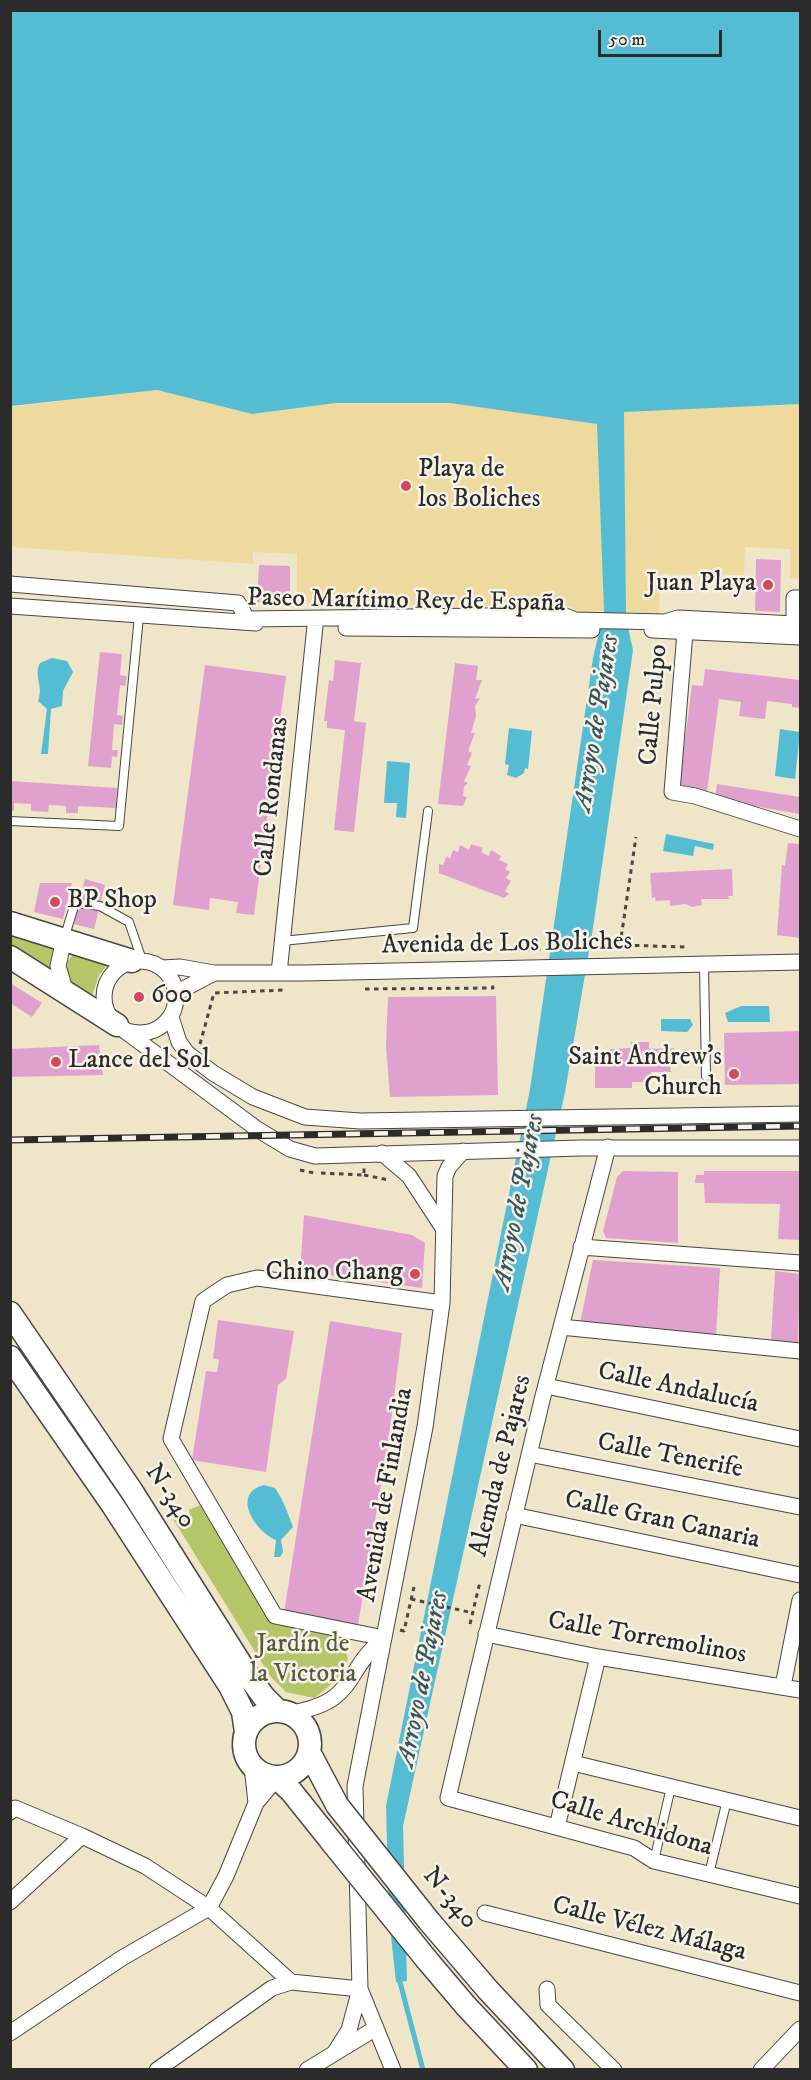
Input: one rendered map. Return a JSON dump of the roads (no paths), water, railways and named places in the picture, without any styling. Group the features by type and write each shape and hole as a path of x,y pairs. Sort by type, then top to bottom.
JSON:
{"main road":[{"path":"10,923 137,960"},
{"path":"10,957 121,1028"},
{"name":"N-340","path":"10,1313 131,1490 247,1674 264,1697 303,1724 309,1738 309,1752 337,1805 429,1921 488,1990 563,2070"},
{"name":"N-340","path":"10,1357 112,1504 230,1686 243,1712 246,1732 245,1753 252,1766"},
{"path":"246,1732 255,1719 285,1712"},
{"path":"277,1778 294,1772 302,1765 309,1752"},
{"path":"252,1766 261,1773 277,1778 291,1791 427,1960 526,2070"}],"street":[{"path":"10,584 238,603 247,619 563,615 576,625"},
{"path":"665,626 678,618 794,624 794,598 801,598"},
{"name":"Paseo Marítimo Rey de España","path":"10,606 315,626 665,626 685,632 801,637"},
{"name":"Calle Rondanas","path":"279,973 315,626"},
{"name":"Calle Pulpo","path":"685,632 672,792 696,796 801,829"},
{"path":"64,939 58,966 66,993"},
{"path":"121,1028 146,1033 155,1030 171,1017 176,1006 176,993 174,983 162,968 137,960 121,965 105,983 105,1007 121,1028 211,1096 290,1149 315,1156 608,1147 801,1148"},
{"name":"Avenida de Los Boliches","path":"162,968 180,967 214,974 608,968 801,962"},
{"name":"Avenida de Los Boliches","path":"176,993 214,974"},
{"path":"171,1017 179,1042 199,1063 253,1097 305,1117 360,1121 585,1115 801,1114"},
{"name":"Alemda de Pajares","path":"448,1798 514,1515 608,1147"},
{"name":"Avenida de Finlandia","path":"307,2070 335,2052 349,2030 360,1989 355,1786 425,1427 442,1303 446,1176 449,1167 464,1151"},
{"path":"382,1154 409,1176 443,1228"},
{"path":"581,1247 801,1263"},
{"path":"384,1638 275,1616 171,1439 203,1301 227,1285 257,1278 442,1303"},
{"path":"561,1327 801,1351"},
{"name":"Calle Andalucía","path":"546,1386 801,1439"},
{"name":"Calle Tenerife","path":"529,1454 801,1507"},
{"name":"Calle Gran Canaria","path":"514,1515 801,1575"},
{"path":"783,1686 801,1600"},
{"name":"Calle Torremolinos","path":"486,1634 598,1657 801,1690"},
{"path":"285,1712 326,1705 343,1691 370,1649 384,1638"},
{"path":"557,1827 598,1657"},
{"path":"573,1763 801,1818"},
{"path":"252,1766 256,1803"},
{"path":"10,2033 123,1958 209,1908 226,1876 256,1803 277,1778"},
{"name":"Calle Archidona","path":"448,1798 634,1848 654,1861 801,1896"},
{"path":"10,1812 15,1808 145,1866 209,1908 291,1982"},
{"path":"10,1902 82,1836"},
{"name":"Calle Vélez Málaga","path":"485,1912 801,1993"},
{"path":"157,2070 272,1988 291,1982 360,1989 393,2070"},
{"path":"548,1989 548,2005 614,2070"},
{"path":"335,2052 376,2028"},
{"path":"761,2070 801,2029"}],"lane":[{"path":"10,821 119,826 139,616"},
{"path":"282,941 413,928 428,811"},
{"path":"64,939 75,903 100,906 129,922 137,960"},
{"path":"704,966 706,1076"},
{"path":"654,1861 671,1787"},
{"path":"709,1874 727,1800"}],"water":[{"name":"Arroyo de Pajares","path":"10,11 800,11 800,404 624,412 626,618 633,650 593,928 565,1092 403,1826 407,1981 396,1982 389,1918 386,1806 530,1089 593,658 604,611 597,424 450,403 336,403 252,414 157,390 11,406"},
{"path":"52,658 67,661 73,672 63,691 62,706 51,709 48,754 41,754 47,709 38,701 40,690 38,668 40,663"},
{"path":"509,728 532,731 528,769 525,768 524,773 516,778 507,775 509,765 505,764"},
{"path":"780,729 800,732 795,779 775,776"},
{"path":"387,761 410,763 406,818 396,817 397,803 384,803"},
{"path":"666,834 714,844 713,850 695,846 693,856 663,851"},
{"path":"741,1006 769,1006 770,1022 728,1022 725,1013"},
{"path":"661,1019 690,1019 693,1025 687,1032 661,1031"},
{"path":"264,1485 275,1488 293,1527 281,1540 283,1552 280,1557 274,1557 276,1540 268,1536 254,1521 248,1504 249,1496 254,1490"}],"waterway":[{"path":"400,1982 423,2070"}],"railway":[{"path":"10,1140 800,1126"}],"place":[{"name":"Playa de los Boliches","path":"406,486"},
{"name":"Juan Playa","path":"768,585"},
{"name":"BP Shop","path":"55,902"},
{"name":"600","path":"139,997"},
{"name":"Lance del Sol","path":"56,1062"},
{"name":"Saint Andrew's Church","path":"734,1074"},
{"name":"Chino Chang","path":"415,1274"}],"park label":[{"name":"Jardín de la Victoria","path":"303,1660"}]}
